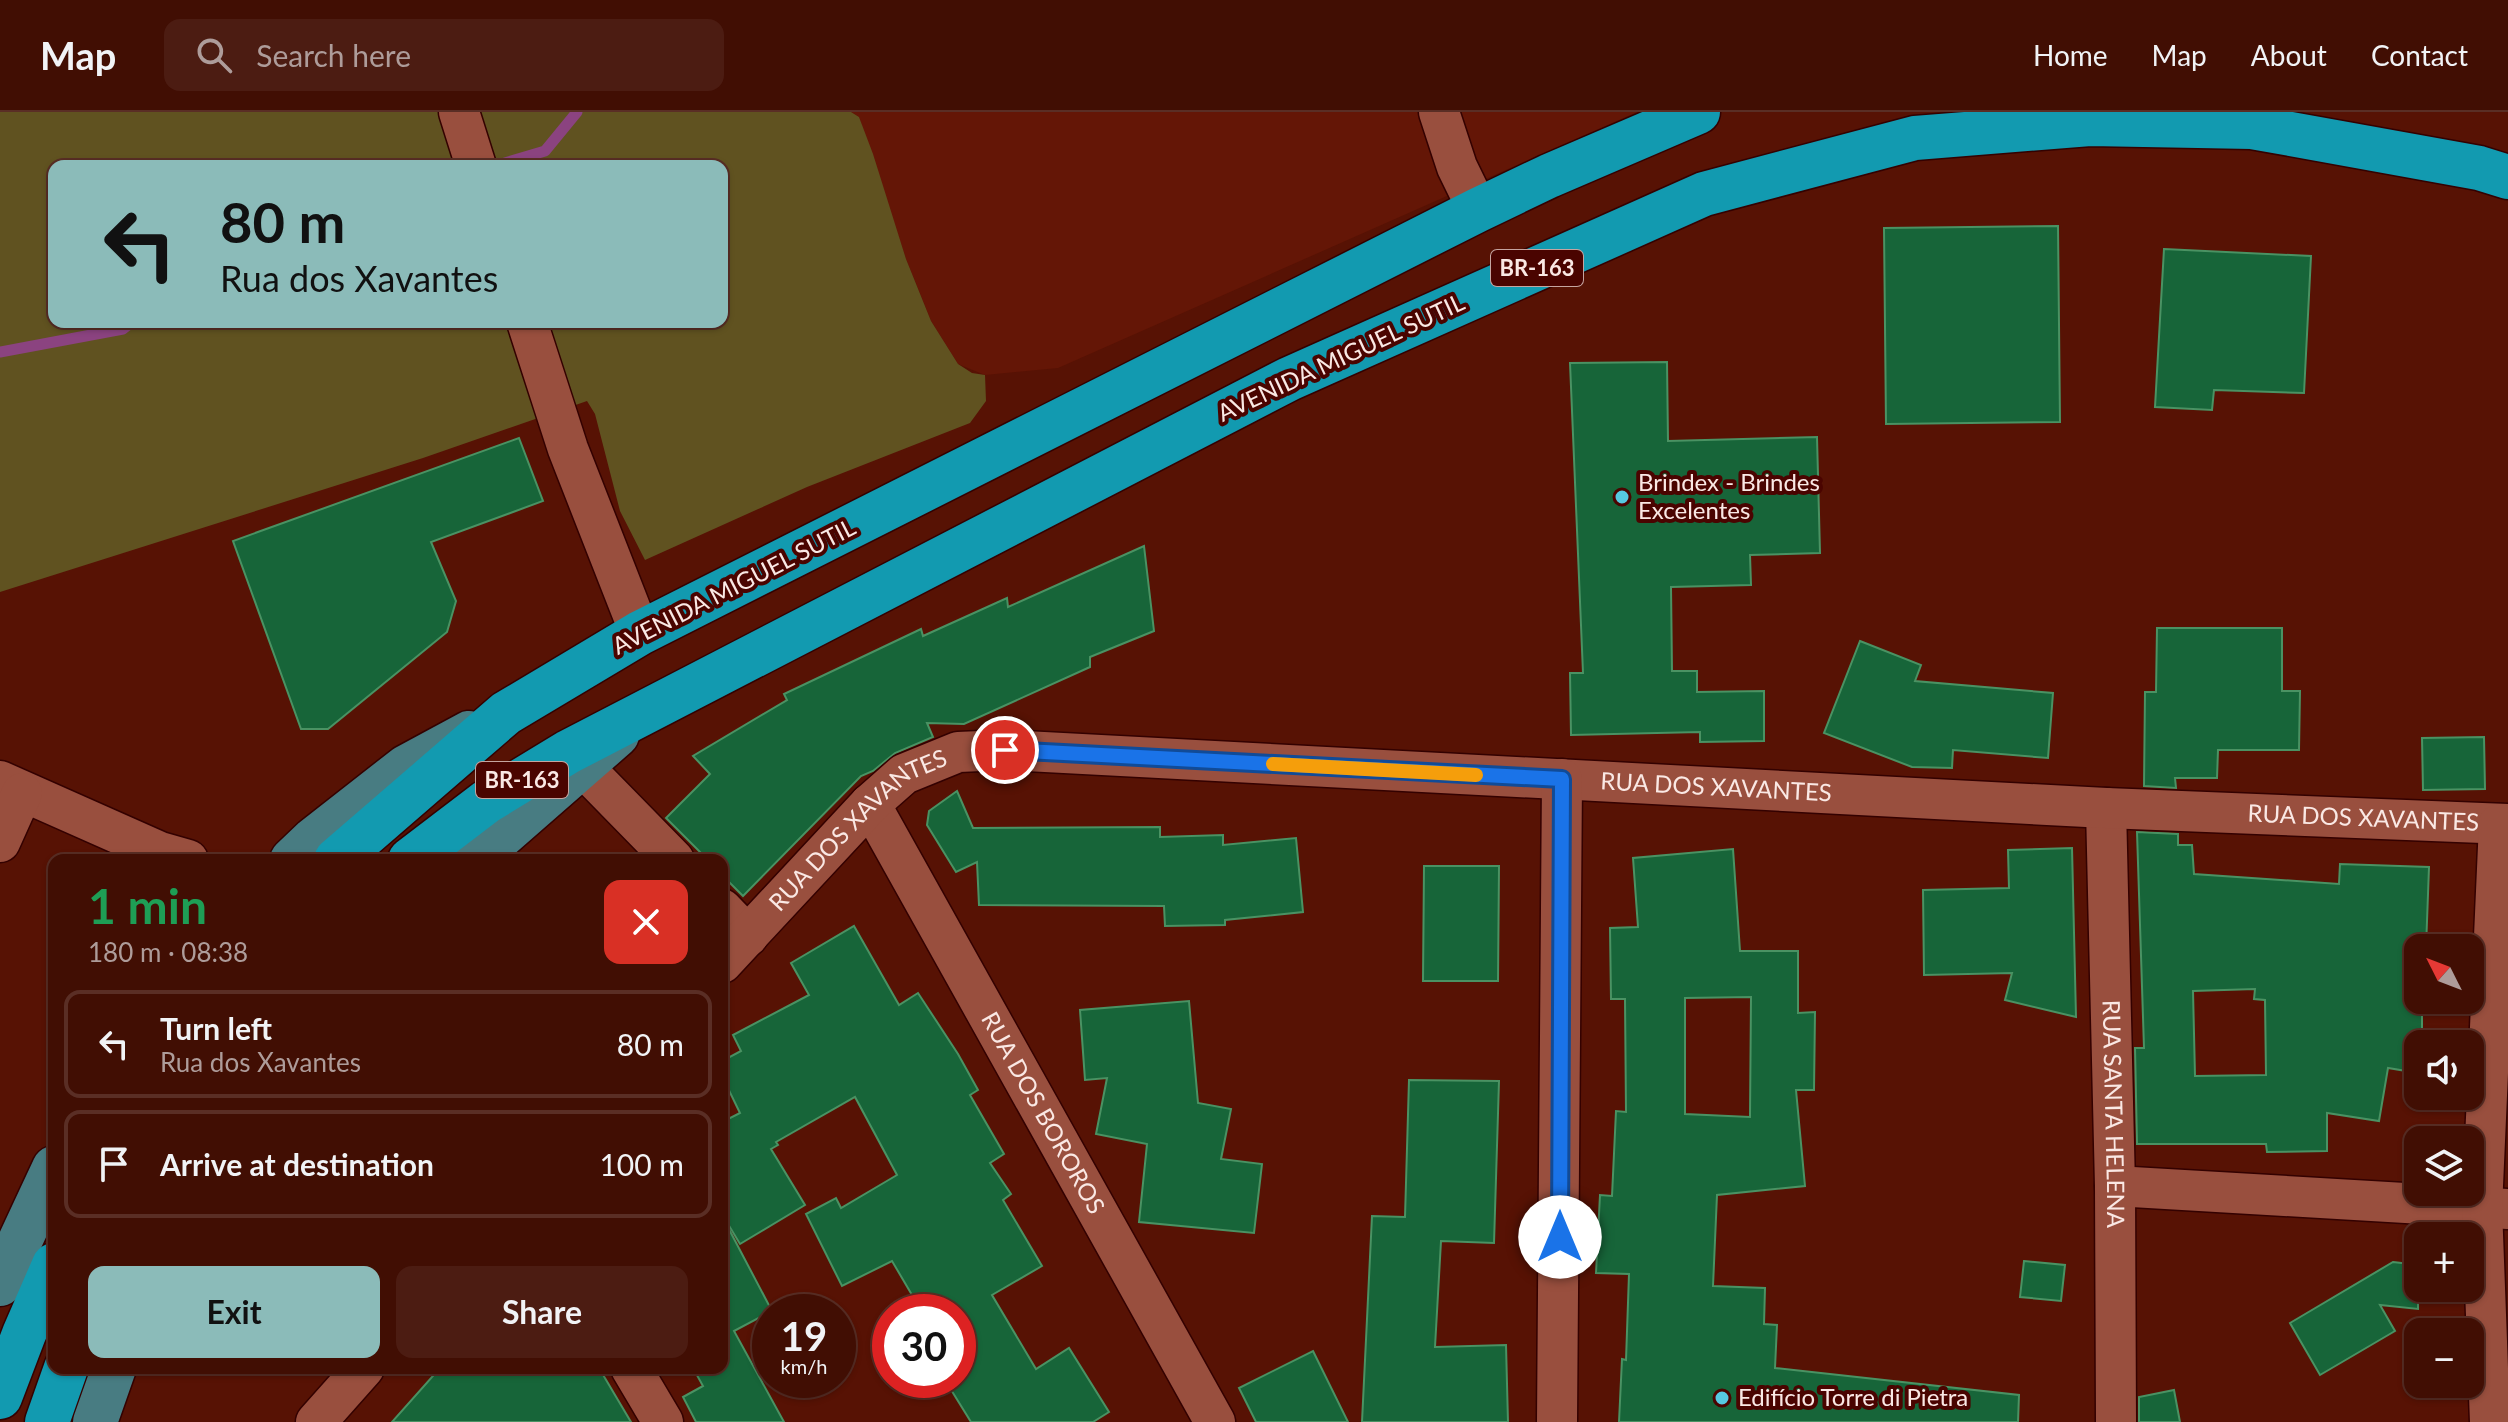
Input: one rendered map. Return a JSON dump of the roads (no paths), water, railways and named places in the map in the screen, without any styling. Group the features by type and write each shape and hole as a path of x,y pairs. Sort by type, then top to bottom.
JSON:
{"highway":[{"name":"AVENIDA MIGUEL SUTIL","path":"343,854 506,713 640,633 1478,210 1698,112"},
{"name":"AVENIDA MIGUEL SUTIL","path":"418,854 486,802 568,752 1289,379 1704,194 1915,138 2090,124 2252,127 2479,168 2508,177"},
{"path":"0,1397 48,1279"},
{"path":"47,1422 64,1374"}],"main road":[{"name":"AVENIDA MIGUEL SUTIL","path":"481,854 642,712"},
{"name":"AVENIDA MIGUEL SUTIL","path":"298,854 406,767 506,713"},
{"path":"0,1284 48,1181"},
{"path":"95,1422 112,1374"}],"street":[{"path":"1439,112 1457,167 1478,210"},
{"path":"529,328 568,449 640,633"},
{"name":"RUA DOS XAVANTES","path":"731,936 904,774 958,752 1005,750 2106,808 2504,824"},
{"path":"582,766 668,854"},
{"path":"1557,1422 1562,779"},
{"path":"0,842 11,787 167,854"},
{"name":"RUA DOS BOROROS","path":"870,804 1215,1422"},
{"name":"RUA SANTA HELENA","path":"2106,808 2115,1186 2116,1422"},
{"path":"2490,1422 2504,824"},
{"path":"2115,1186 2495,1208"},
{"path":"316,1422 359,1374"},
{"path":"635,1374 663,1422"}],"waterway":[{"path":"515,160 545,151 577,112"},
{"path":"0,352 124,328"}],"place":[{"name":"Brindex - Brindes Excelentes","path":"1622,497"},
{"name":"Edifício Torre di Pietra","path":"1722,1398"}]}
